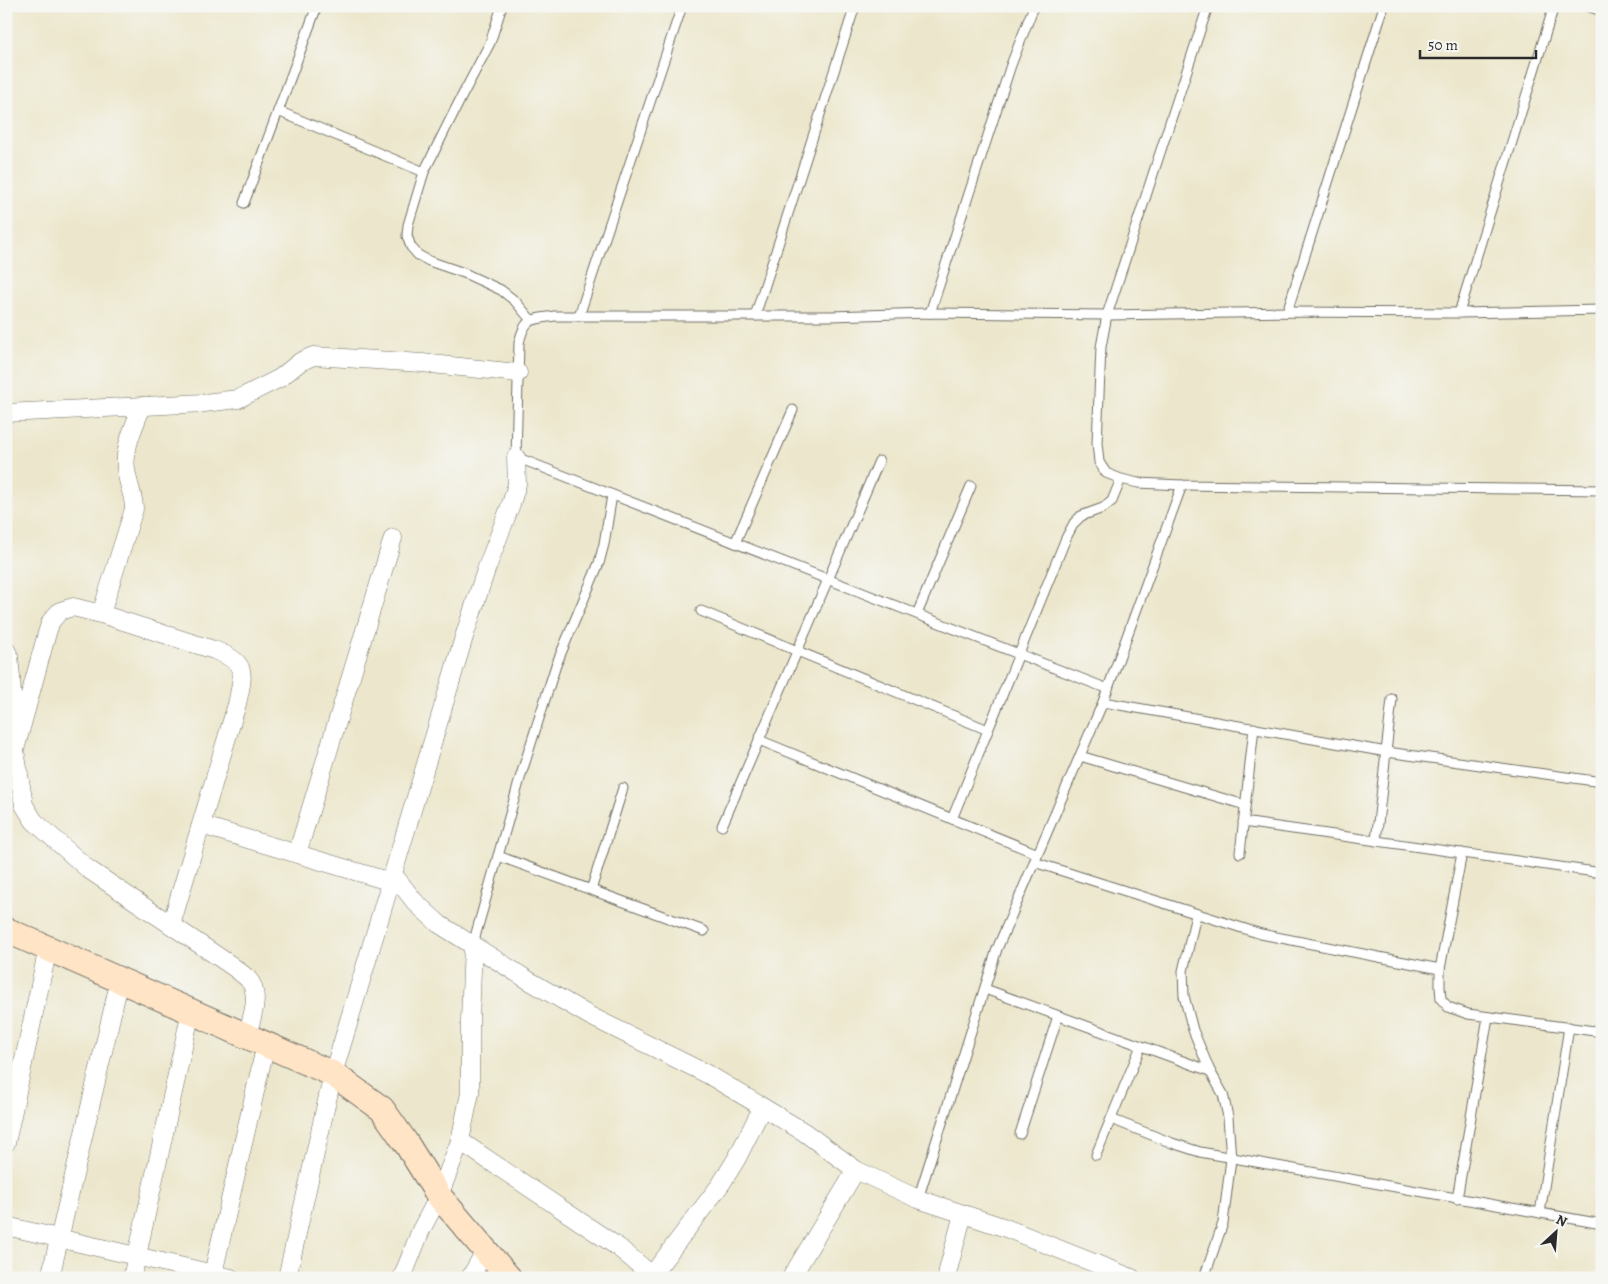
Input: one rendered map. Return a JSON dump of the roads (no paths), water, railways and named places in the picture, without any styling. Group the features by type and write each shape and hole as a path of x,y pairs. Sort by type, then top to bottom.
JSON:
{"street":[{"path":"6,413 204,403 238,399 280,378 300,362 313,356 518,373"},
{"path":"101,614 134,510 134,499 126,475 126,462 128,446 142,406"},
{"path":"288,1278 333,1074 464,637 517,484 516,458"},
{"path":"297,854 393,538"},
{"path":"15,750 52,621 60,611 73,607 101,614 231,656 238,664 243,677 237,704 171,925"},
{"path":"6,650 9,656 11,676 15,750 24,805 34,821 88,869 232,966 249,980 255,991 256,1040 212,1276"},
{"path":"201,825 297,854 392,878 439,924 528,980 590,1016 709,1075 804,1132 856,1170 918,1199 1002,1227 1126,1277"},
{"path":"6,930 333,1074 382,1109 439,1196 509,1278"},
{"path":"402,1278 421,1230 439,1196 460,1141 470,1093 472,944"},
{"path":"6,1143 48,948"},
{"path":"50,1278 120,979"},
{"path":"132,1278 191,1011"},
{"path":"460,1141 618,1247 653,1276 721,1184 737,1158 762,1108"},
{"path":"790,1278 856,1170"},
{"path":"947,1278 963,1214"},
{"path":"6,1226 136,1256 212,1276 231,1278"},
{"path":"470,1278 485,1251"}],"lane":[{"path":"244,203 317,6"},
{"path":"502,6 490,43 424,172 408,225 407,236 411,247 418,255 501,290 515,301 530,320"},
{"path":"579,316 682,6"},
{"path":"754,316 855,6"},
{"path":"930,313 1011,65 1034,6"},
{"path":"1208,6 1107,315 1101,347 1097,443 1099,462 1106,473 1138,483 1182,486 1602,490"},
{"path":"1287,312 1384,6"},
{"path":"1459,314 1554,6"},
{"path":"1587,6 1602,11"},
{"path":"278,111 424,172"},
{"path":"1108,689 516,458 519,343 522,328 530,320 555,316 754,316 930,313 1107,315 1287,312 1459,314 1602,310"},
{"path":"735,543 794,410"},
{"path":"722,826 879,461"},
{"path":"952,819 1066,538 1074,523 1081,516 1103,508 1112,501 1121,479"},
{"path":"917,614 971,486"},
{"path":"918,1199 997,949 1103,702 1182,486"},
{"path":"472,944 521,775 556,665 599,564 612,495"},
{"path":"701,611 988,730"},
{"path":"1376,841 1392,699"},
{"path":"1103,702 1387,752 1602,782"},
{"path":"1240,853 1254,728"},
{"path":"759,740 952,819 1036,858 1196,915 1261,934 1440,969"},
{"path":"1080,756 1245,805"},
{"path":"590,890 623,788"},
{"path":"1244,822 1602,872"},
{"path":"1462,853 1440,969 1441,999 1448,1007 1468,1014 1602,1032"},
{"path":"498,856 704,931"},
{"path":"1196,915 1183,970 1184,996 1192,1030 1210,1071 1223,1094 1228,1117 1231,1158 1223,1223 1204,1278"},
{"path":"985,989 1210,1071"},
{"path":"1020,1134 1058,1016"},
{"path":"1457,1199 1488,1016"},
{"path":"1540,1214 1569,1027"},
{"path":"1096,1155 1141,1046"},
{"path":"1111,1119 1200,1152 1602,1224"}]}
